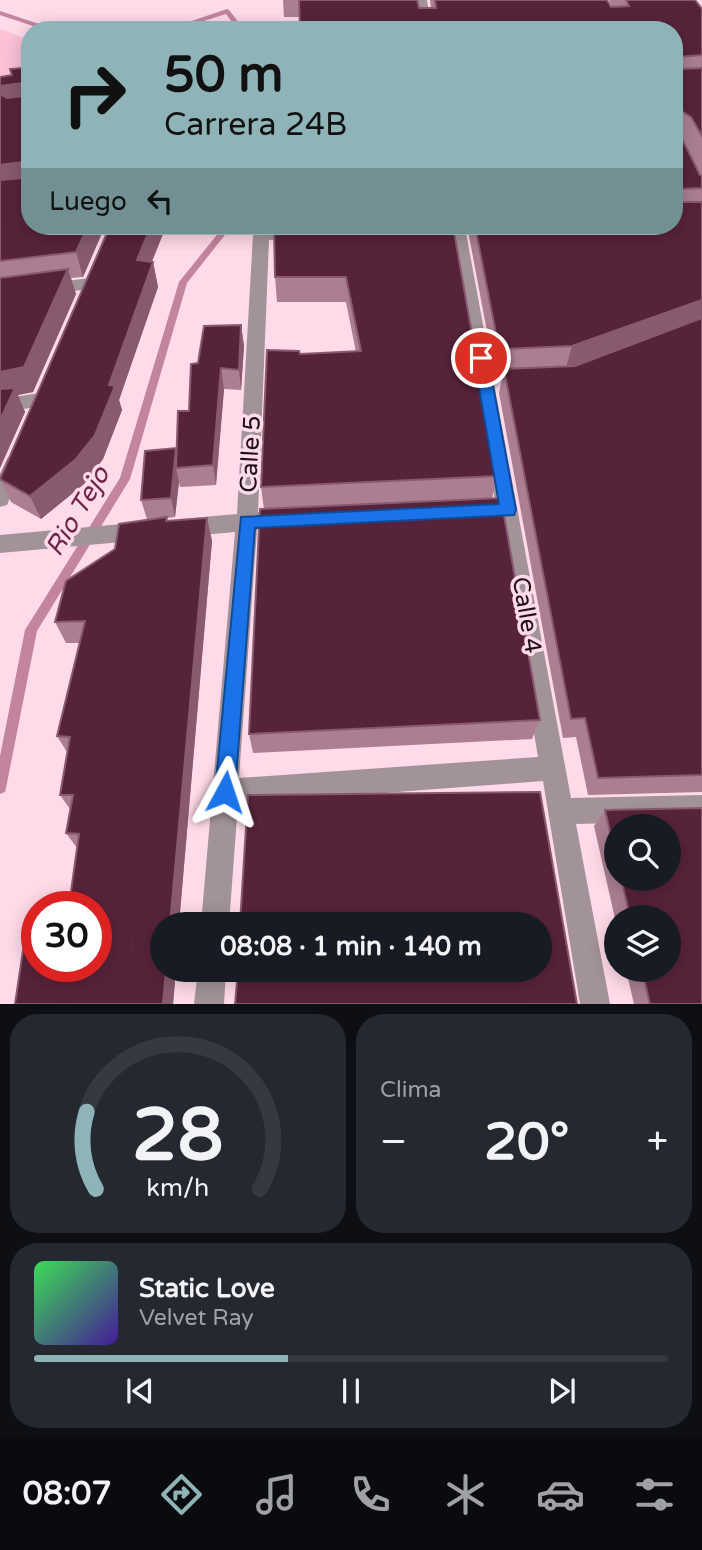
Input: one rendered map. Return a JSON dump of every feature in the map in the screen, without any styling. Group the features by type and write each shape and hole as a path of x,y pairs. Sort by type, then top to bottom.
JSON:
{"street":[{"path":"421,0 424,21"},
{"name":"Calle 5","path":"216,912 247,522 261,235"},
{"name":"Calle 4","path":"459,235 493,384 508,510 595,1004"},
{"path":"0,295 92,278 80,307"},
{"path":"0,406 42,394 30,425"},
{"path":"0,499 20,450"},
{"path":"481,512 508,510"},
{"path":"0,544 275,521"},
{"path":"225,792 554,768"},
{"path":"561,811 702,807"},
{"path":"209,1004 211,982"}],"shaded area":[{"path":"0,29 21,37 21,71 0,84"}],"building":[{"path":"299,0 417,0 419,8 436,8 435,0 607,0 611,7 629,6 626,0 695,0 702,9 702,55 683,57 683,21 300,21"},
{"path":"21,68 21,83 0,87 0,77 12,75 10,69"},
{"path":"702,68 702,136 691,117 683,112 683,69"},
{"path":"0,94 7,98 21,96 21,162 0,165"},
{"path":"683,141 702,176 702,188 683,189"},
{"path":"21,178 21,235 84,235 76,252 0,261 0,180"},
{"path":"683,202 702,202 702,300 572,346 499,349 477,235 683,235"},
{"path":"106,235 147,235 137,260 153,262 109,385 115,386 95,435 75,460 30,496 0,479"},
{"path":"274,235 455,235 497,476 261,487 267,350 299,351 300,354 361,351 346,277 275,277"},
{"path":"68,269 24,367 0,372 0,278"},
{"path":"702,318 702,775 598,778 585,718 571,719 504,369 575,366"},
{"path":"241,325 239,370 221,368 213,465 176,468 178,411 189,411 191,364 198,363 204,326"},
{"path":"15,388 0,420 0,389"},
{"path":"176,448 171,498 141,500 145,451"},
{"path":"501,498 540,720 249,734 260,509"},
{"path":"167,517 166,521 207,518 171,912 150,912 150,982 165,982 163,1004 15,1004 21,964 21,982 112,982 112,891 71,891 79,834 66,833 73,795 60,795 70,737 57,736 85,621 55,622 66,581 115,549 119,524"},
{"path":"540,792 577,1004 235,1004 237,982 552,982 552,912 241,912 248,795"},
{"path":"702,808 702,1004 650,1004 645,982 681,982 681,905 627,905 624,891 681,891 681,814 606,814 605,810"}],"waterway":[{"name":"Rio Tejo","path":"196,21 227,11 235,21"},
{"name":"Rio Tejo","path":"0,13 24,21"},
{"name":"Rio Tejo","path":"0,788 31,630 125,479 183,282 221,235"}],"route":[{"path":"225,792 247,522 508,510 481,358"}]}
